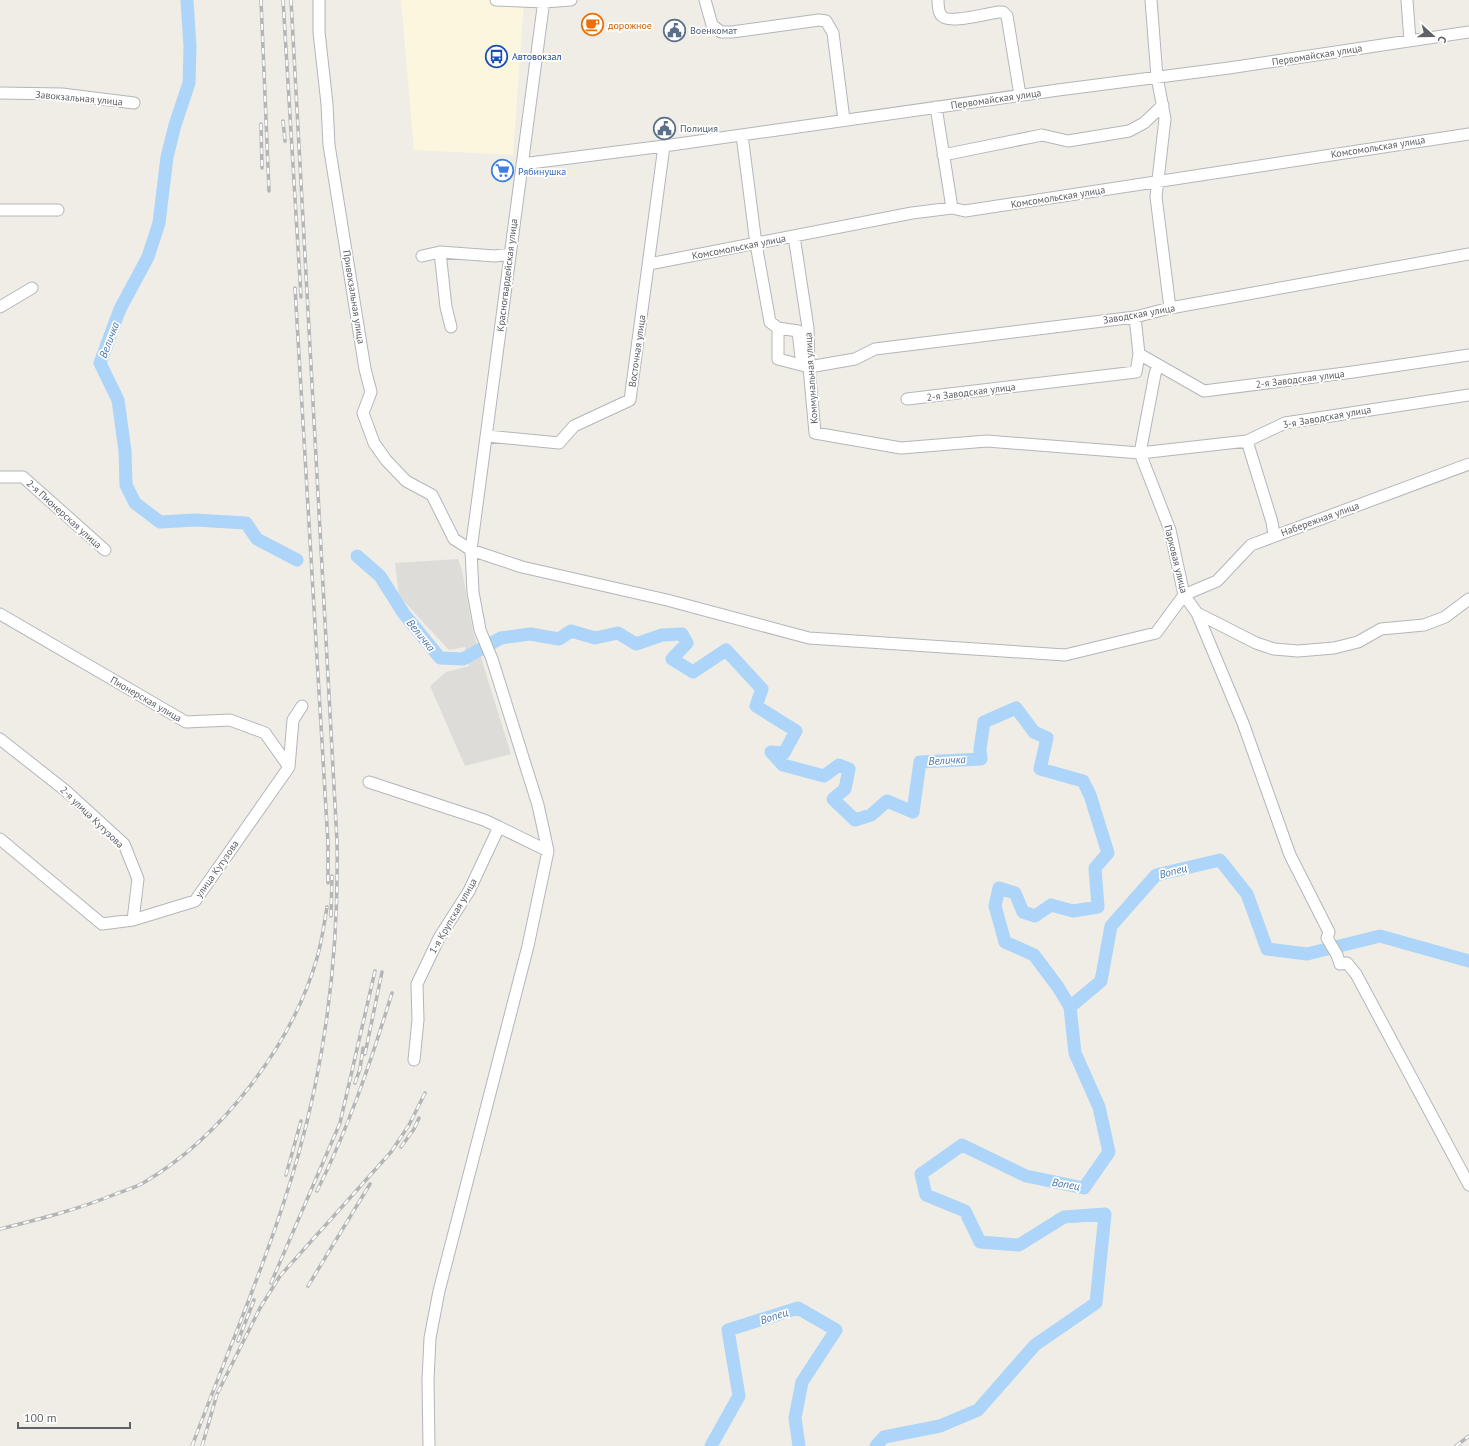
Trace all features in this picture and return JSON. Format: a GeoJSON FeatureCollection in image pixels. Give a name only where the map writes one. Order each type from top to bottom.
{"type":"FeatureCollection","features":[{"type":"Feature","properties":{"kind":"street","name":"Привокзальная улица"},"geometry":{"type":"LineString","coordinates":[[319,0],[319,32],[327,104],[329,145],[365,370],[371,392],[363,413],[374,443],[386,460],[406,481],[432,495],[454,539],[471,550],[522,567],[668,600],[809,638],[1065,655],[1156,633],[1184,595]]}},
{"type":"Feature","properties":{"kind":"street"},"geometry":{"type":"LineString","coordinates":[[496,0],[571,0]]}},
{"type":"Feature","properties":{"kind":"street"},"geometry":{"type":"LineString","coordinates":[[705,0],[712,25],[721,32],[732,32],[820,20],[826,21],[833,33],[844,120]]}},
{"type":"Feature","properties":{"kind":"street"},"geometry":{"type":"LineString","coordinates":[[938,0],[940,14],[945,19],[954,20],[999,12],[1003,12],[1007,16],[1020,95]]}},
{"type":"Feature","properties":{"kind":"street"},"geometry":{"type":"LineString","coordinates":[[1151,0],[1157,77],[1165,119],[1156,197],[1170,308]]}},
{"type":"Feature","properties":{"kind":"street"},"geometry":{"type":"LineString","coordinates":[[1407,0],[1410,41]]}},
{"type":"Feature","properties":{"kind":"street","name":"Красногвардейская улица"},"geometry":{"type":"LineString","coordinates":[[544,1],[471,550],[473,592],[480,630],[492,659],[538,805],[548,851]]}},
{"type":"Feature","properties":{"kind":"street","name":"Первомайская улица"},"geometry":{"type":"LineString","coordinates":[[522,164],[664,146],[1469,32]]}},
{"type":"Feature","properties":{"kind":"street","name":"Завокзальная улица"},"geometry":{"type":"LineString","coordinates":[[0,92],[62,94],[134,103]]}},
{"type":"Feature","properties":{"kind":"street"},"geometry":{"type":"LineString","coordinates":[[944,155],[1042,135],[1068,141],[1129,131],[1144,123],[1163,105]]}},
{"type":"Feature","properties":{"kind":"street"},"geometry":{"type":"LineString","coordinates":[[936,107],[952,208]]}},
{"type":"Feature","properties":{"kind":"street","name":"Комсомольская улица"},"geometry":{"type":"LineString","coordinates":[[649,264],[912,213],[952,208],[965,211],[1469,134]]}},
{"type":"Feature","properties":{"kind":"street"},"geometry":{"type":"LineString","coordinates":[[742,135],[756,244],[770,322],[778,328],[798,331],[801,357],[809,367]]}},
{"type":"Feature","properties":{"kind":"street","name":"Восточная улица"},"geometry":{"type":"LineString","coordinates":[[486,436],[560,444],[574,426],[630,400],[664,146]]}},
{"type":"Feature","properties":{"kind":"street"},"geometry":{"type":"LineString","coordinates":[[0,210],[58,210]]}},
{"type":"Feature","properties":{"kind":"street","name":"Коммунальная улица"},"geometry":{"type":"LineString","coordinates":[[794,236],[808,328],[809,367],[815,433],[901,448],[987,441],[1140,453]]}},
{"type":"Feature","properties":{"kind":"street"},"geometry":{"type":"LineString","coordinates":[[422,256],[440,252],[495,256],[510,254]]}},
{"type":"Feature","properties":{"kind":"street"},"geometry":{"type":"LineString","coordinates":[[440,252],[446,308],[451,328]]}},
{"type":"Feature","properties":{"kind":"street","name":"Заводская улица"},"geometry":{"type":"LineString","coordinates":[[809,367],[855,359],[874,349],[1134,317],[1170,308],[1469,254]]}},
{"type":"Feature","properties":{"kind":"street"},"geometry":{"type":"LineString","coordinates":[[0,308],[32,288]]}},
{"type":"Feature","properties":{"kind":"street","name":"2-я Заводская улица"},"geometry":{"type":"LineString","coordinates":[[907,399],[1136,372],[1139,354],[1134,317]]}},
{"type":"Feature","properties":{"kind":"street"},"geometry":{"type":"LineString","coordinates":[[778,328],[778,359],[809,367]]}},
{"type":"Feature","properties":{"kind":"street","name":"2-я Заводская улица"},"geometry":{"type":"LineString","coordinates":[[1139,354],[1204,391],[1353,372],[1469,355]]}},
{"type":"Feature","properties":{"kind":"street"},"geometry":{"type":"LineString","coordinates":[[1140,453],[1158,365]]}},
{"type":"Feature","properties":{"kind":"street","name":"3-я Заводская улица"},"geometry":{"type":"LineString","coordinates":[[1140,453],[1247,441],[1285,423],[1469,395]]}},
{"type":"Feature","properties":{"kind":"street"},"geometry":{"type":"LineString","coordinates":[[1247,441],[1272,522],[1274,536]]}},
{"type":"Feature","properties":{"kind":"street","name":"Парковая улица"},"geometry":{"type":"LineString","coordinates":[[1140,453],[1170,530],[1184,595],[1197,613],[1256,643],[1274,649],[1298,652],[1334,648],[1358,642],[1382,629],[1424,625],[1445,617],[1469,599]]}},
{"type":"Feature","properties":{"kind":"street","name":"Набережная улица"},"geometry":{"type":"LineString","coordinates":[[1184,595],[1218,581],[1251,545],[1469,464]]}},
{"type":"Feature","properties":{"kind":"street","name":"2-я Пионерская улица"},"geometry":{"type":"LineString","coordinates":[[0,477],[23,477],[105,550]]}},
{"type":"Feature","properties":{"kind":"street"},"geometry":{"type":"LineString","coordinates":[[1197,613],[1243,723],[1290,855],[1329,932],[1327,938],[1337,955],[1340,964],[1347,963],[1356,974],[1469,1185]]}},
{"type":"Feature","properties":{"kind":"street","name":"Пионерская улица"},"geometry":{"type":"LineString","coordinates":[[0,614],[186,722],[230,720],[265,733],[289,767]]}},
{"type":"Feature","properties":{"kind":"street"},"geometry":{"type":"LineString","coordinates":[[289,767],[293,720],[302,706]]}},
{"type":"Feature","properties":{"kind":"street","name":"2-я улица Кутузова"},"geometry":{"type":"LineString","coordinates":[[0,739],[66,791],[124,844],[138,879],[133,920]]}},
{"type":"Feature","properties":{"kind":"street","name":"улица Кутузова"},"geometry":{"type":"LineString","coordinates":[[0,839],[102,924],[133,920],[195,901],[289,767]]}},
{"type":"Feature","properties":{"kind":"street"},"geometry":{"type":"LineString","coordinates":[[369,782],[484,820],[548,851],[528,946],[439,1291],[430,1338],[428,1380],[429,1446]]}},
{"type":"Feature","properties":{"kind":"street","name":"1-я Крупская улица"},"geometry":{"type":"LineString","coordinates":[[414,1060],[418,1020],[417,984],[439,938],[469,891],[499,827]]}},
{"type":"Feature","properties":{"kind":"shaded area"},"geometry":{"type":"Polygon","coordinates":[[[401,0],[524,0],[513,155],[414,150],[401,0]]]}},
{"type":"Feature","properties":{"kind":"shaded area"},"geometry":{"type":"Polygon","coordinates":[[[458,559],[462,570],[473,632],[511,754],[465,766],[430,686],[446,672],[469,666],[465,647],[449,650],[399,596],[395,563],[458,559]]]}},
{"type":"Feature","properties":{"kind":"waterway","name":"Величка"},"geometry":{"type":"LineString","coordinates":[[187,0],[190,47],[189,83],[175,125],[167,157],[159,223],[148,257],[120,309],[100,363],[118,400],[125,451],[126,485],[135,503],[160,522],[195,520],[246,523],[257,539],[297,560]]}},
{"type":"Feature","properties":{"kind":"waterway","name":"Величка"},"geometry":{"type":"LineString","coordinates":[[357,556],[380,576],[404,614],[440,658],[463,659],[501,638],[530,634],[559,639],[571,631],[595,638],[618,633],[636,644],[662,635],[682,634],[687,643],[672,659],[693,672],[726,650],[762,689],[756,706],[796,731],[784,753],[771,752],[783,765],[824,776],[839,765],[849,769],[845,789],[833,799],[855,820],[871,815],[887,801],[913,812],[920,762],[981,759],[980,749],[984,722],[1016,708],[1034,732],[1047,738],[1040,769],[1083,781],[1090,795],[1108,853],[1095,868],[1098,907],[1073,911],[1051,905],[1035,916],[1023,912],[1015,893],[999,888],[995,906],[1005,942],[1034,955],[1058,987],[1070,1007]]}},
{"type":"Feature","properties":{"kind":"waterway","name":"Вопец"},"geometry":{"type":"LineString","coordinates":[[876,1446],[884,1437],[940,1426],[978,1410],[1035,1345],[1096,1303],[1105,1214],[1064,1217],[1019,1245],[980,1242],[965,1211],[926,1195],[921,1174],[962,1145],[1026,1176],[1084,1188],[1109,1152],[1099,1107],[1075,1053],[1070,1007],[1101,981],[1111,926],[1156,875],[1220,860],[1247,894],[1267,949],[1307,954],[1380,936],[1469,961]]}},
{"type":"Feature","properties":{"kind":"waterway","name":"Вопец"},"geometry":{"type":"LineString","coordinates":[[711,1446],[739,1396],[728,1330],[798,1308],[836,1330],[802,1382],[795,1418],[799,1446]]}},
{"type":"Feature","properties":{"kind":"railway"},"geometry":{"type":"LineString","coordinates":[[261,0],[269,191]]}},
{"type":"Feature","properties":{"kind":"railway"},"geometry":{"type":"LineString","coordinates":[[283,0],[301,297]]}},
{"type":"Feature","properties":{"kind":"railway"},"geometry":{"type":"LineString","coordinates":[[192,1446],[262,1266],[298,1156],[317,1078],[324,1039],[336,921],[337,841],[291,0]]}},
{"type":"Feature","properties":{"kind":"railway"},"geometry":{"type":"LineString","coordinates":[[283,121],[285,141]]}},
{"type":"Feature","properties":{"kind":"railway"},"geometry":{"type":"LineString","coordinates":[[261,124],[262,168]]}},
{"type":"Feature","properties":{"kind":"railway"},"geometry":{"type":"LineString","coordinates":[[295,288],[328,843],[328,883]]}},
{"type":"Feature","properties":{"kind":"railway"},"geometry":{"type":"LineString","coordinates":[[331,916],[332,876]]}},
{"type":"Feature","properties":{"kind":"railway"},"geometry":{"type":"LineString","coordinates":[[0,1229],[75,1209],[137,1186],[172,1164],[200,1141],[226,1115],[250,1086],[272,1055],[290,1023],[306,991],[317,958],[322,939],[327,907]]}},
{"type":"Feature","properties":{"kind":"railway"},"geometry":{"type":"LineString","coordinates":[[271,1283],[340,1123],[375,971]]}},
{"type":"Feature","properties":{"kind":"railway"},"geometry":{"type":"LineString","coordinates":[[365,1054],[382,972]]}},
{"type":"Feature","properties":{"kind":"railway"},"geometry":{"type":"LineString","coordinates":[[317,1191],[329,1167],[359,1094],[392,993]]}},
{"type":"Feature","properties":{"kind":"railway"},"geometry":{"type":"LineString","coordinates":[[355,1083],[360,1069],[363,1048]]}},
{"type":"Feature","properties":{"kind":"railway"},"geometry":{"type":"LineString","coordinates":[[218,1392],[260,1308],[280,1276],[391,1152],[409,1125],[425,1093]]}},
{"type":"Feature","properties":{"kind":"railway"},"geometry":{"type":"LineString","coordinates":[[401,1147],[414,1129],[419,1118]]}},
{"type":"Feature","properties":{"kind":"railway"},"geometry":{"type":"LineString","coordinates":[[286,1175],[301,1121]]}},
{"type":"Feature","properties":{"kind":"railway"},"geometry":{"type":"LineString","coordinates":[[308,1286],[370,1184]]}},
{"type":"Feature","properties":{"kind":"railway"},"geometry":{"type":"LineString","coordinates":[[238,1341],[254,1300]]}},
{"type":"Feature","properties":{"kind":"railway"},"geometry":{"type":"LineString","coordinates":[[202,1446],[217,1394]]}},
{"type":"Feature","properties":{"kind":"railway"},"geometry":{"type":"LineString","coordinates":[[1456,1446],[1469,1436]]}},
{"type":"Feature","properties":{"kind":"place","name":"дорожное"},"geometry":{"type":"Point","coordinates":[592,25]}},
{"type":"Feature","properties":{"kind":"place","name":"Военкомат"},"geometry":{"type":"Point","coordinates":[675,30]}},
{"type":"Feature","properties":{"kind":"place","name":"Автовокзал"},"geometry":{"type":"Point","coordinates":[497,56]}},
{"type":"Feature","properties":{"kind":"place","name":"Полиция"},"geometry":{"type":"Point","coordinates":[665,128]}},
{"type":"Feature","properties":{"kind":"place","name":"Рябинушка"},"geometry":{"type":"Point","coordinates":[502,171]}}]}
